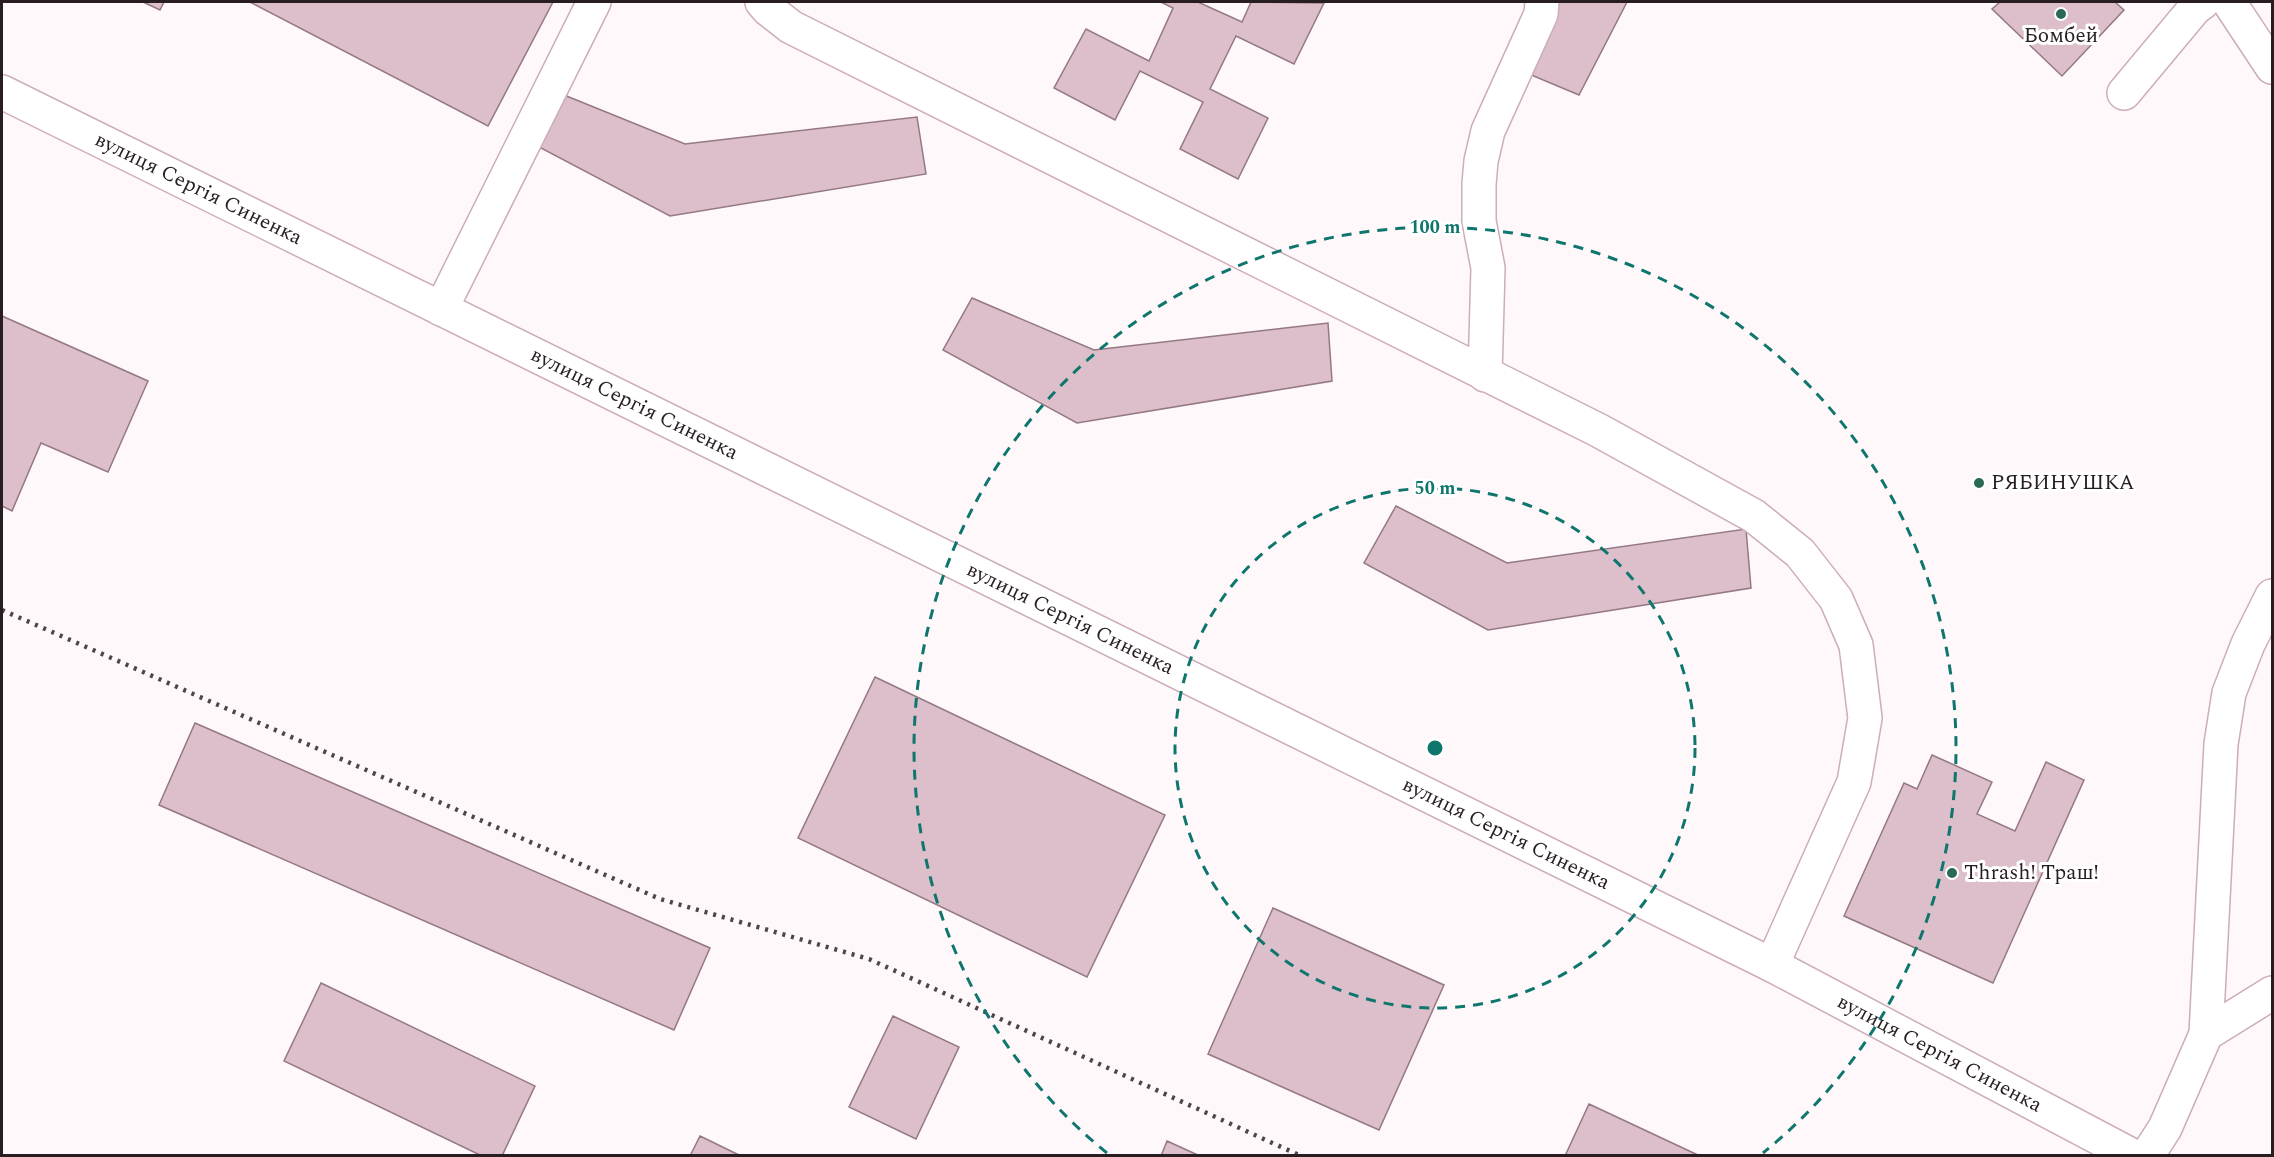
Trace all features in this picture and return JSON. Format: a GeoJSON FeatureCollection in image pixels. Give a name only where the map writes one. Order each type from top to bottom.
{"type":"FeatureCollection","features":[{"type":"Feature","properties":{"kind":"street"},"geometry":{"type":"LineString","coordinates":[[441,309],[594,2]]}},
{"type":"Feature","properties":{"kind":"street"},"geometry":{"type":"LineString","coordinates":[[762,2],[791,27],[1598,430],[1754,516],[1800,553],[1836,599],[1856,645],[1865,718],[1856,771],[1849,792],[1772,965]]}},
{"type":"Feature","properties":{"kind":"street"},"geometry":{"type":"LineString","coordinates":[[1485,375],[1488,268],[1479,221],[1481,161],[1488,131],[1541,14],[1542,2]]}},
{"type":"Feature","properties":{"kind":"street"},"geometry":{"type":"LineString","coordinates":[[2124,93],[2195,8],[2203,2]]}},
{"type":"Feature","properties":{"kind":"street"},"geometry":{"type":"LineString","coordinates":[[2229,2],[2272,66]]}},
{"type":"Feature","properties":{"kind":"street","name":"вулиця Сергія Синенка"},"geometry":{"type":"LineString","coordinates":[[2,92],[1772,965],[2133,1155]]}},
{"type":"Feature","properties":{"kind":"street"},"geometry":{"type":"LineString","coordinates":[[2147,1155],[2165,1128],[2206,1034],[2221,744],[2229,693],[2248,644],[2272,596]]}},
{"type":"Feature","properties":{"kind":"street"},"geometry":{"type":"LineString","coordinates":[[2206,1034],[2272,993]]}},
{"type":"Feature","properties":{"kind":"building"},"geometry":{"type":"Polygon","coordinates":[[[143,2],[164,2],[160,10],[143,2]]]}},
{"type":"Feature","properties":{"kind":"building"},"geometry":{"type":"Polygon","coordinates":[[[250,2],[553,2],[488,126],[250,2]]]}},
{"type":"Feature","properties":{"kind":"building"},"geometry":{"type":"Polygon","coordinates":[[[1161,2],[1198,2],[1242,22],[1251,2],[1324,3],[1294,64],[1236,36],[1210,89],[1268,118],[1238,179],[1180,149],[1203,102],[1140,71],[1115,120],[1054,88],[1086,29],[1149,61],[1173,8],[1161,2]]]}},
{"type":"Feature","properties":{"kind":"building"},"geometry":{"type":"Polygon","coordinates":[[[1557,2],[1627,2],[1579,95],[1524,72],[1557,2]]]}},
{"type":"Feature","properties":{"kind":"building"},"geometry":{"type":"Polygon","coordinates":[[[2000,2],[2115,2],[2124,10],[2062,76],[1992,9],[2000,2]]]}},
{"type":"Feature","properties":{"kind":"building"},"geometry":{"type":"Polygon","coordinates":[[[564,95],[685,144],[917,117],[926,174],[670,216],[539,147],[564,95]]]}},
{"type":"Feature","properties":{"kind":"building"},"geometry":{"type":"Polygon","coordinates":[[[972,298],[1094,350],[1328,323],[1332,381],[1077,423],[943,350],[972,298]]]}},
{"type":"Feature","properties":{"kind":"building"},"geometry":{"type":"Polygon","coordinates":[[[2,316],[148,381],[108,472],[41,443],[12,511],[2,506],[2,316]]]}},
{"type":"Feature","properties":{"kind":"building"},"geometry":{"type":"Polygon","coordinates":[[[1396,506],[1507,563],[1746,529],[1751,588],[1488,630],[1364,563],[1396,506]]]}},
{"type":"Feature","properties":{"kind":"building"},"geometry":{"type":"Polygon","coordinates":[[[875,677],[1165,815],[1087,977],[798,838],[875,677]]]}},
{"type":"Feature","properties":{"kind":"building"},"geometry":{"type":"Polygon","coordinates":[[[195,723],[710,948],[674,1030],[159,805],[195,723]]]}},
{"type":"Feature","properties":{"kind":"building","name":"Thrash! Траш!"},"geometry":{"type":"Polygon","coordinates":[[[1932,755],[1992,782],[1977,814],[2015,831],[2046,762],[2084,780],[1993,983],[1844,916],[1904,783],[1917,789],[1932,755]]]}},
{"type":"Feature","properties":{"kind":"building"},"geometry":{"type":"Polygon","coordinates":[[[1273,908],[1444,985],[1379,1130],[1208,1054],[1273,908]]]}},
{"type":"Feature","properties":{"kind":"building"},"geometry":{"type":"Polygon","coordinates":[[[321,983],[535,1086],[502,1156],[482,1156],[284,1061],[321,983]]]}},
{"type":"Feature","properties":{"kind":"building"},"geometry":{"type":"Polygon","coordinates":[[[893,1016],[959,1047],[916,1139],[849,1107],[893,1016]]]}},
{"type":"Feature","properties":{"kind":"building"},"geometry":{"type":"Polygon","coordinates":[[[1589,1104],[1700,1156],[1565,1156],[1589,1104]]]}},
{"type":"Feature","properties":{"kind":"building"},"geometry":{"type":"Polygon","coordinates":[[[700,1136],[741,1156],[690,1156],[700,1136]]]}},
{"type":"Feature","properties":{"kind":"building"},"geometry":{"type":"Polygon","coordinates":[[[1167,1141],[1200,1156],[1161,1156],[1167,1141]]]}},
{"type":"Feature","properties":{"kind":"railway"},"geometry":{"type":"LineString","coordinates":[[2,610],[660,899],[869,959],[1301,1156]]}},
{"type":"Feature","properties":{"kind":"place","name":"Бомбей"},"geometry":{"type":"Point","coordinates":[2061,14]}},
{"type":"Feature","properties":{"kind":"place","name":"РЯБИНУШКА"},"geometry":{"type":"Point","coordinates":[1979,483]}},
{"type":"Feature","properties":{"kind":"place","name":"Thrash! Траш!"},"geometry":{"type":"Point","coordinates":[1952,873]}}]}
